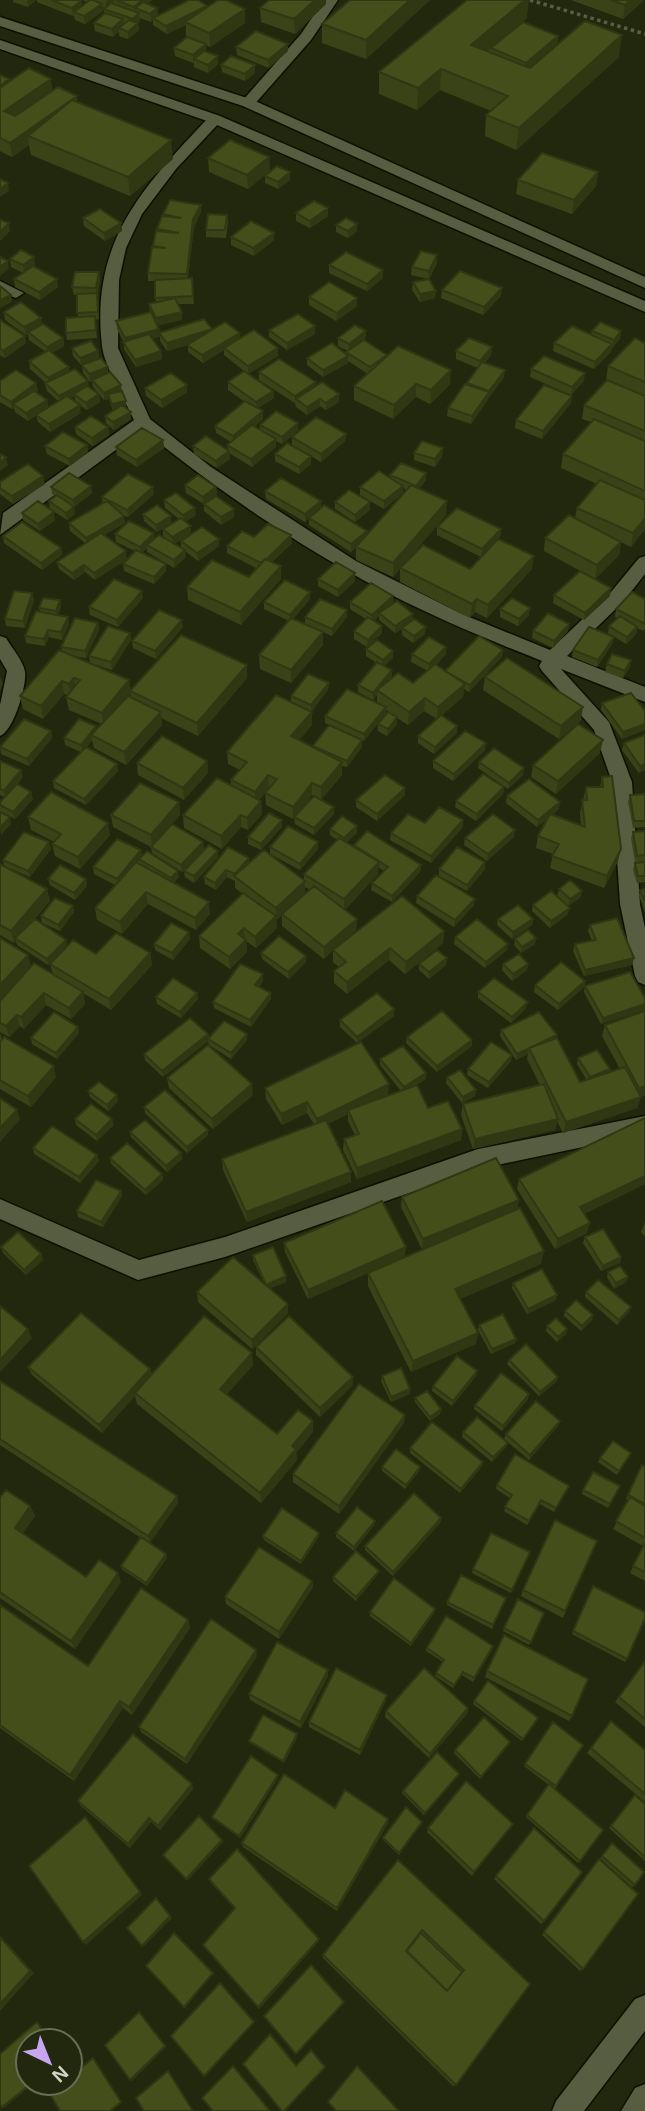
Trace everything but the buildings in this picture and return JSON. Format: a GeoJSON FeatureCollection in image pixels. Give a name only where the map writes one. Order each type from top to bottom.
{"type":"FeatureCollection","features":[{"type":"Feature","properties":{"kind":"street"},"geometry":{"type":"LineString","coordinates":[[248,103],[306,37],[331,0]]}},
{"type":"Feature","properties":{"kind":"street"},"geometry":{"type":"LineString","coordinates":[[0,21],[248,103],[645,283]]}},
{"type":"Feature","properties":{"kind":"street"},"geometry":{"type":"LineString","coordinates":[[0,44],[215,119],[645,307]]}},
{"type":"Feature","properties":{"kind":"street"},"geometry":{"type":"LineString","coordinates":[[215,119],[171,166],[135,213],[118,248],[111,280],[110,348],[143,422],[205,471],[350,565],[456,619],[645,695]]}},
{"type":"Feature","properties":{"kind":"street"},"geometry":{"type":"LineString","coordinates":[[0,286],[16,293]]}},
{"type":"Feature","properties":{"kind":"street"},"geometry":{"type":"LineString","coordinates":[[0,529],[9,517],[143,422]]}},
{"type":"Feature","properties":{"kind":"street"},"geometry":{"type":"LineString","coordinates":[[645,562],[617,597],[552,659],[548,666],[602,727],[622,782],[630,904],[645,976]]}},
{"type":"Feature","properties":{"kind":"street"},"geometry":{"type":"LineString","coordinates":[[0,643],[16,671],[13,695],[0,729]]}},
{"type":"Feature","properties":{"kind":"street"},"geometry":{"type":"LineString","coordinates":[[0,1209],[138,1270],[225,1247],[478,1159],[645,1125]]}},
{"type":"Feature","properties":{"kind":"street"},"geometry":{"type":"LineString","coordinates":[[566,2111],[645,2009]]}},
{"type":"Feature","properties":{"kind":"street"},"geometry":{"type":"LineString","coordinates":[[635,2111],[645,2098]]}},
{"type":"Feature","properties":{"kind":"path"},"geometry":{"type":"LineString","coordinates":[[530,0],[645,34]]}}]}
